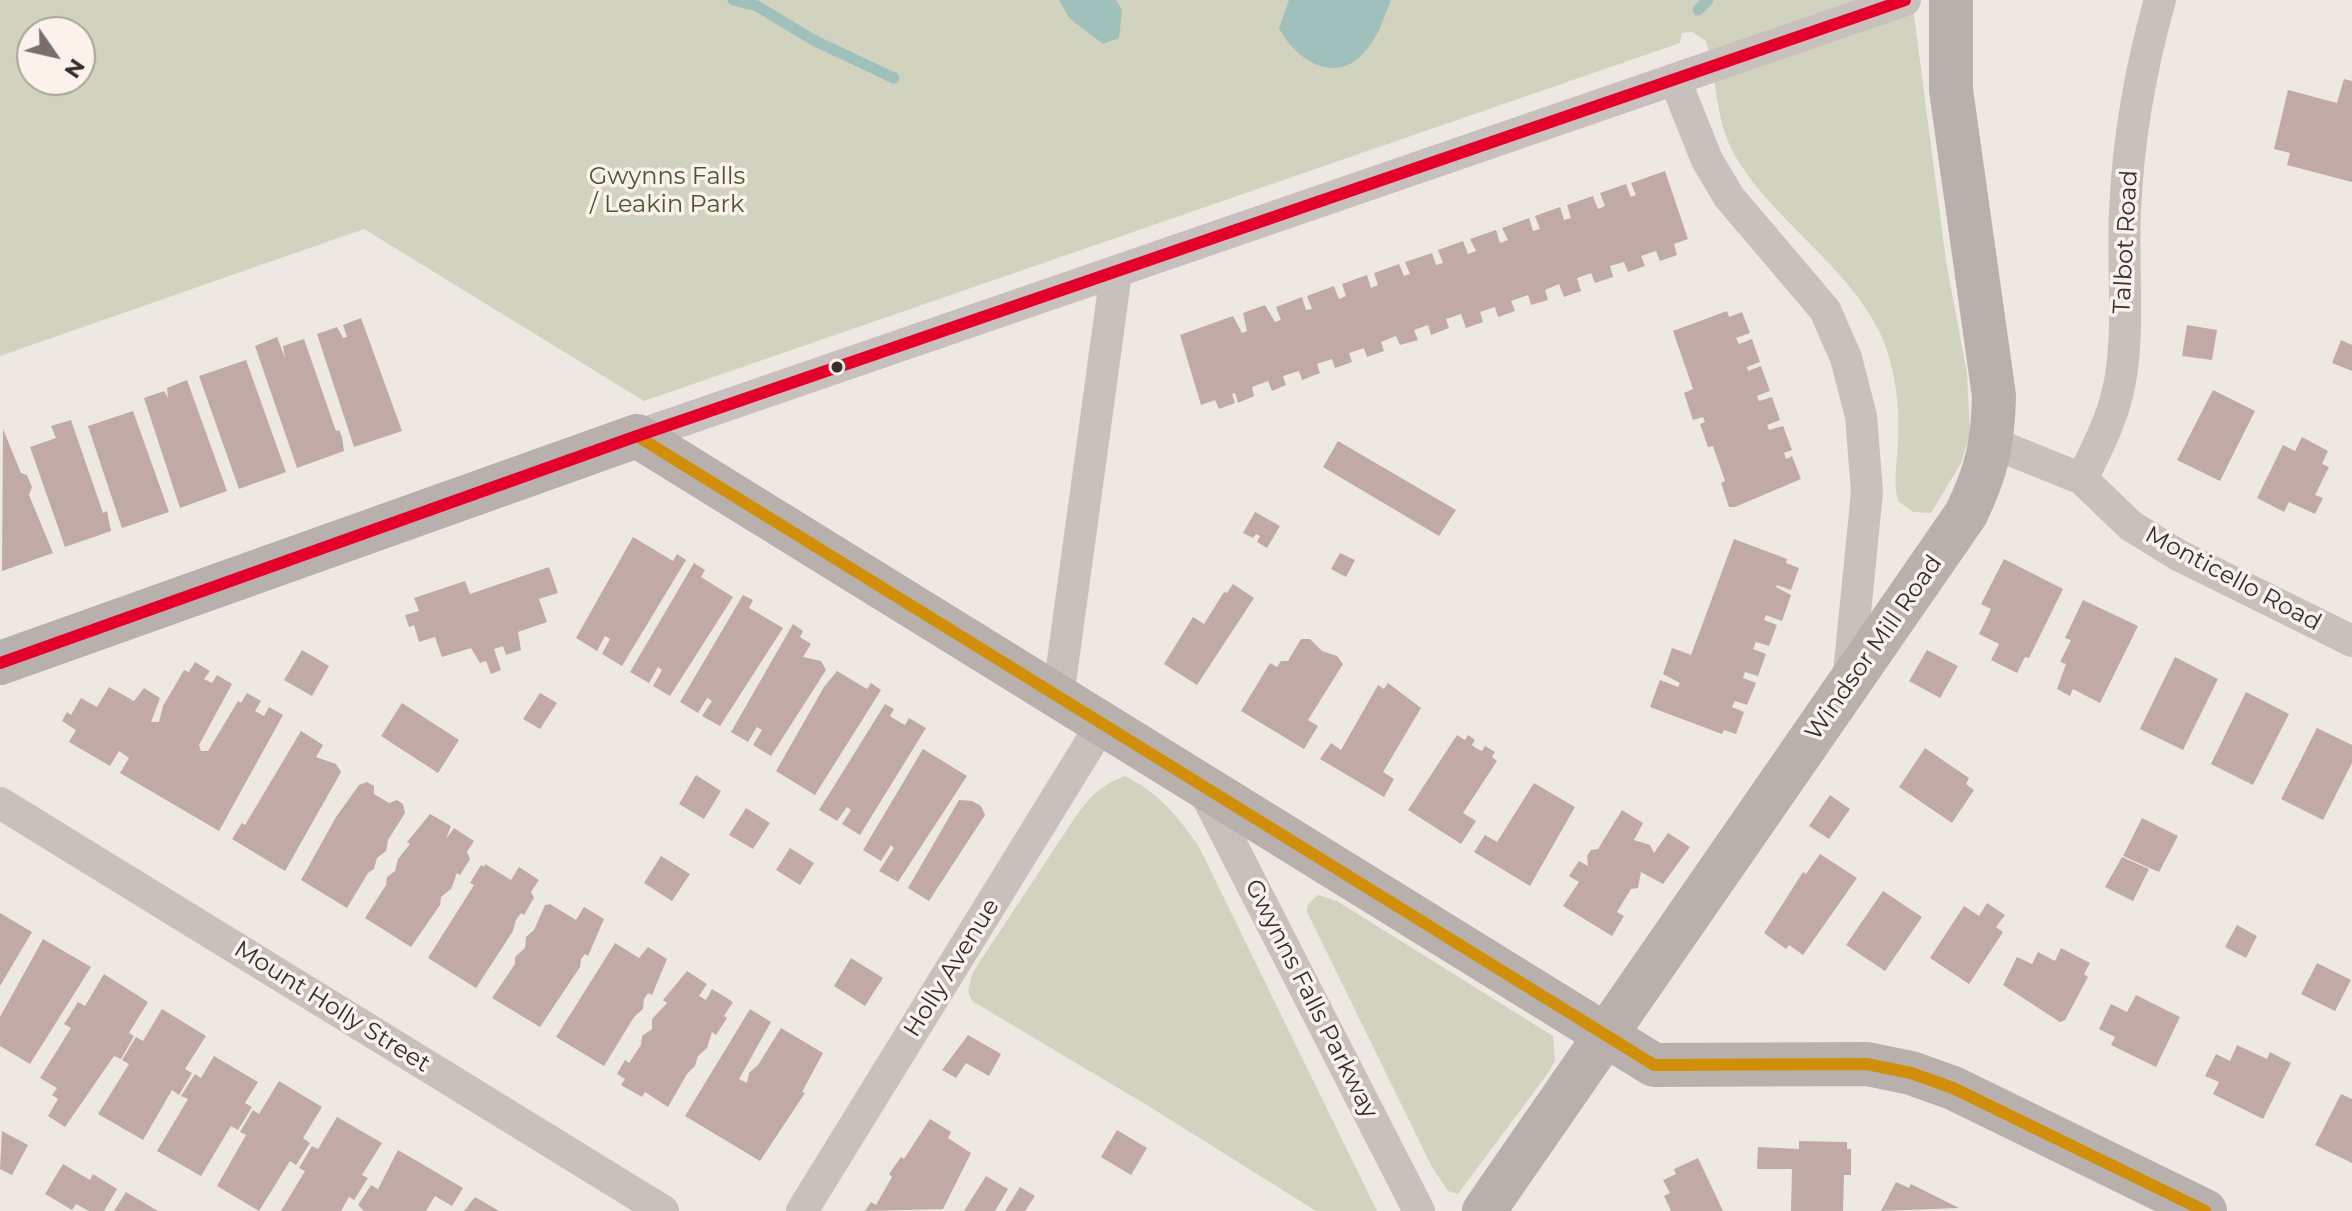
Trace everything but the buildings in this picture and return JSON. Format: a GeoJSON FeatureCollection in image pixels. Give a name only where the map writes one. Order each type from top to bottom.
{"type":"FeatureCollection","features":[{"type":"Feature","properties":{"kind":"street"},"geometry":{"type":"LineString","coordinates":[[0,663],[637,436],[1905,0]]}},
{"type":"Feature","properties":{"kind":"street","name":"Windsor Mill Road"},"geometry":{"type":"LineString","coordinates":[[1484,1211],[1607,1038],[1966,514],[1981,483],[1993,443],[1994,396],[1951,90],[1951,0]]}},
{"type":"Feature","properties":{"kind":"street","name":"Talbot Road"},"geometry":{"type":"LineString","coordinates":[[2082,479],[2107,428],[2118,392],[2129,168],[2151,30],[2160,0]]}},
{"type":"Feature","properties":{"kind":"street"},"geometry":{"type":"LineString","coordinates":[[1688,76],[1714,172],[1729,197],[1825,310],[1846,358],[1861,416],[1867,492],[1848,683]]}},
{"type":"Feature","properties":{"kind":"street"},"geometry":{"type":"LineString","coordinates":[[1058,697],[1116,273]]}},
{"type":"Feature","properties":{"kind":"street"},"geometry":{"type":"LineString","coordinates":[[637,436],[1654,1065],[1867,1064],[1911,1073],[1953,1088],[2205,1211]]}},
{"type":"Feature","properties":{"kind":"street","name":"Monticello Road"},"geometry":{"type":"LineString","coordinates":[[1993,443],[2082,479],[2131,526],[2178,555],[2352,641]]}},
{"type":"Feature","properties":{"kind":"street","name":"Holly Avenue"},"geometry":{"type":"LineString","coordinates":[[802,1211],[1102,724]]}},
{"type":"Feature","properties":{"kind":"street","name":"Gwynns Falls Parkway"},"geometry":{"type":"LineString","coordinates":[[1202,786],[1419,1211]]}},
{"type":"Feature","properties":{"kind":"street","name":"Mount Holly Street"},"geometry":{"type":"LineString","coordinates":[[0,803],[663,1211]]}},
{"type":"Feature","properties":{"kind":"green space","name":"Gwynns Falls / Leakin Park"},"geometry":{"type":"Polygon","coordinates":[[[0,0],[1912,0],[1946,261],[1967,374],[1970,434],[1961,463],[1931,513],[1913,512],[1898,501],[1897,400],[1893,372],[1880,333],[1849,286],[1771,203],[1737,159],[1720,116],[1706,41],[1692,32],[1682,33],[1680,43],[644,401],[364,229],[0,356],[0,0]]]}},
{"type":"Feature","properties":{"kind":"green space"},"geometry":{"type":"Polygon","coordinates":[[[1125,776],[1167,806],[1199,847],[1377,1211],[1316,1211],[972,1001],[968,991],[973,972],[1074,819],[1096,793],[1125,776]]]}},
{"type":"Feature","properties":{"kind":"green space"},"geometry":{"type":"Polygon","coordinates":[[[1318,895],[1337,901],[1553,1036],[1555,1061],[1548,1073],[1458,1194],[1448,1191],[1432,1167],[1307,912],[1308,904],[1318,895]]]}},
{"type":"Feature","properties":{"kind":"water"},"geometry":{"type":"Polygon","coordinates":[[[1059,0],[1116,0],[1122,10],[1119,38],[1103,44],[1069,18],[1059,0]]]}},
{"type":"Feature","properties":{"kind":"water"},"geometry":{"type":"Polygon","coordinates":[[[1289,0],[1391,0],[1367,50],[1349,64],[1338,68],[1326,67],[1303,57],[1285,38],[1279,28],[1289,0]]]}},
{"type":"Feature","properties":{"kind":"waterway"},"geometry":{"type":"LineString","coordinates":[[733,0],[757,6],[815,41],[894,78]]}},
{"type":"Feature","properties":{"kind":"waterway"},"geometry":{"type":"LineString","coordinates":[[1698,10],[1708,0]]}},
{"type":"Feature","properties":{"kind":"transit line"},"geometry":{"type":"LineString","coordinates":[[0,663],[637,436],[1905,0]]}},
{"type":"Feature","properties":{"kind":"transit line"},"geometry":{"type":"LineString","coordinates":[[637,436],[1654,1065],[1867,1064],[1911,1073],[1953,1088],[2205,1211]]}}]}
